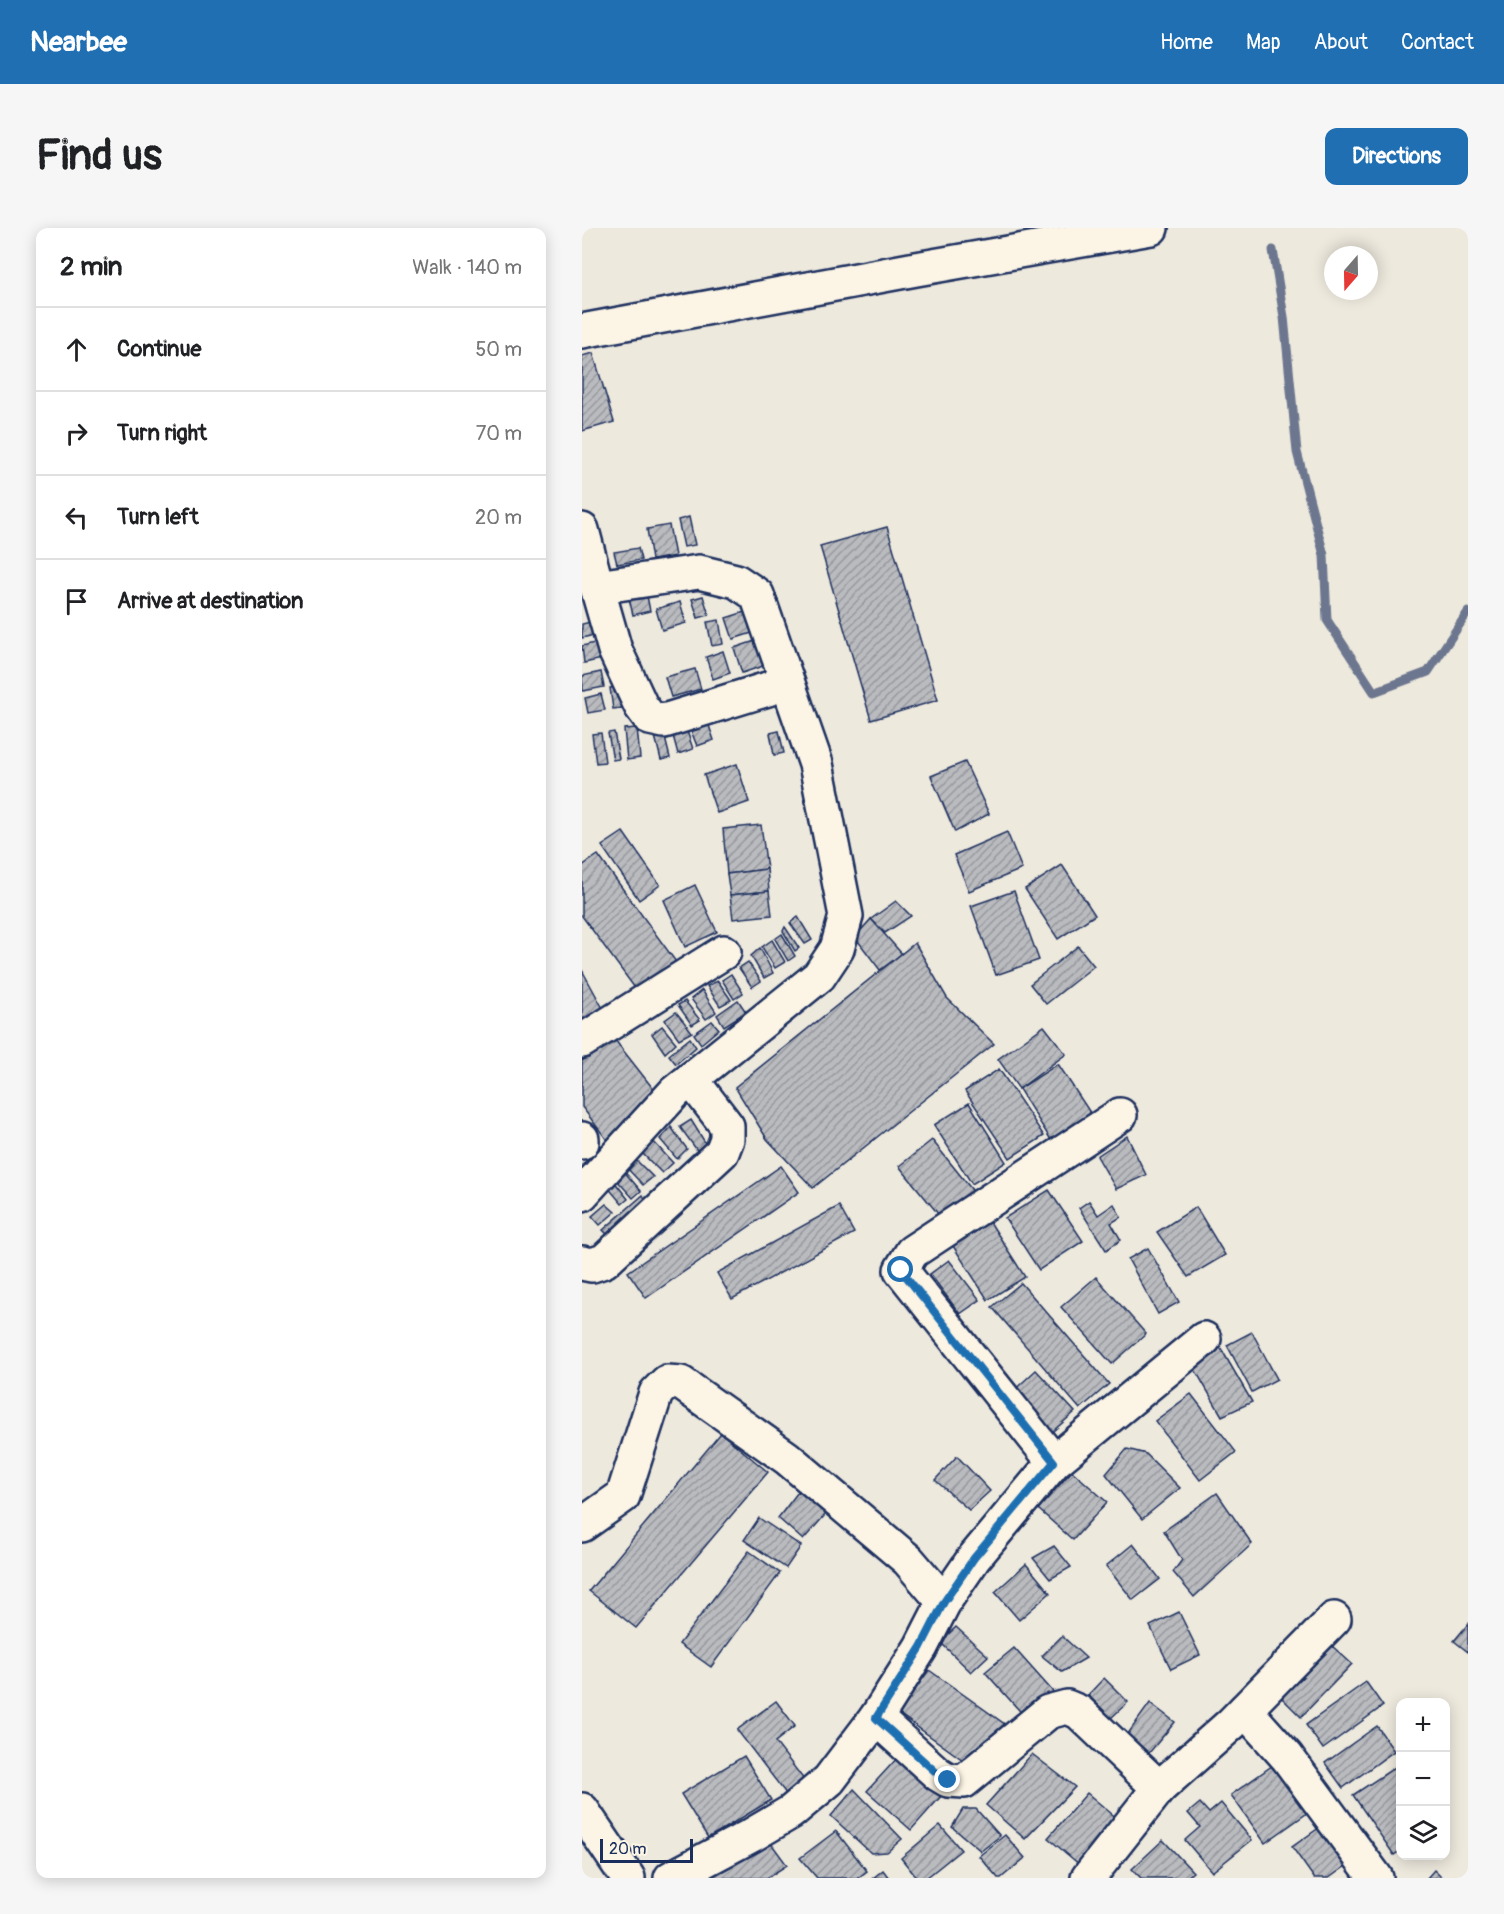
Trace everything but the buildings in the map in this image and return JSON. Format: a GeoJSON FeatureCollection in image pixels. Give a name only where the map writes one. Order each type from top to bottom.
{"type":"FeatureCollection","features":[{"type":"Feature","properties":{"kind":"street"},"geometry":{"type":"LineString","coordinates":[[582,331],[1151,228]]}},
{"type":"Feature","properties":{"kind":"street"},"geometry":{"type":"LineString","coordinates":[[582,530],[615,650],[641,706],[650,718],[664,721],[788,683]]}},
{"type":"Feature","properties":{"kind":"street"},"geometry":{"type":"LineString","coordinates":[[582,1194],[675,1092],[819,976],[837,950],[846,916],[816,764],[757,595],[736,580],[699,572],[597,587]]}},
{"type":"Feature","properties":{"kind":"street"},"geometry":{"type":"LineString","coordinates":[[582,1041],[724,952]]}},
{"type":"Feature","properties":{"kind":"street"},"geometry":{"type":"LineString","coordinates":[[582,1263],[592,1265],[604,1262],[722,1152],[727,1139],[727,1126],[691,1079]]}},
{"type":"Feature","properties":{"kind":"street"},"geometry":{"type":"LineString","coordinates":[[1054,1462],[901,1270],[912,1252],[1120,1115]]}},
{"type":"Feature","properties":{"kind":"street"},"geometry":{"type":"LineString","coordinates":[[671,1878],[791,1812],[829,1780],[876,1718],[921,1647],[944,1602],[974,1558],[1054,1462],[1204,1339]]}},
{"type":"Feature","properties":{"kind":"street"},"geometry":{"type":"LineString","coordinates":[[582,1525],[623,1496],[656,1393],[667,1382],[681,1383],[787,1458],[908,1560],[944,1602]]}},
{"type":"Feature","properties":{"kind":"street"},"geometry":{"type":"LineString","coordinates":[[1088,1878],[1159,1788],[1245,1710],[1334,1619]]}},
{"type":"Feature","properties":{"kind":"street"},"geometry":{"type":"LineString","coordinates":[[876,1718],[938,1774],[948,1780],[964,1781],[1048,1712],[1067,1707],[1079,1712],[1159,1788]]}},
{"type":"Feature","properties":{"kind":"street"},"geometry":{"type":"LineString","coordinates":[[1245,1710],[1287,1757],[1376,1878]]}},
{"type":"Feature","properties":{"kind":"street"},"geometry":{"type":"LineString","coordinates":[[582,1810],[628,1878]]}},
{"type":"Feature","properties":{"kind":"waterway"},"geometry":{"type":"LineString","coordinates":[[1273,250],[1284,317],[1297,452],[1324,555],[1327,620],[1374,692],[1428,672],[1468,612]]}},
{"type":"Feature","properties":{"kind":"route"},"geometry":{"type":"LineString","coordinates":[[901,1270],[1054,1462],[974,1558],[944,1602],[921,1647],[876,1718],[938,1774],[948,1780]]}}]}
